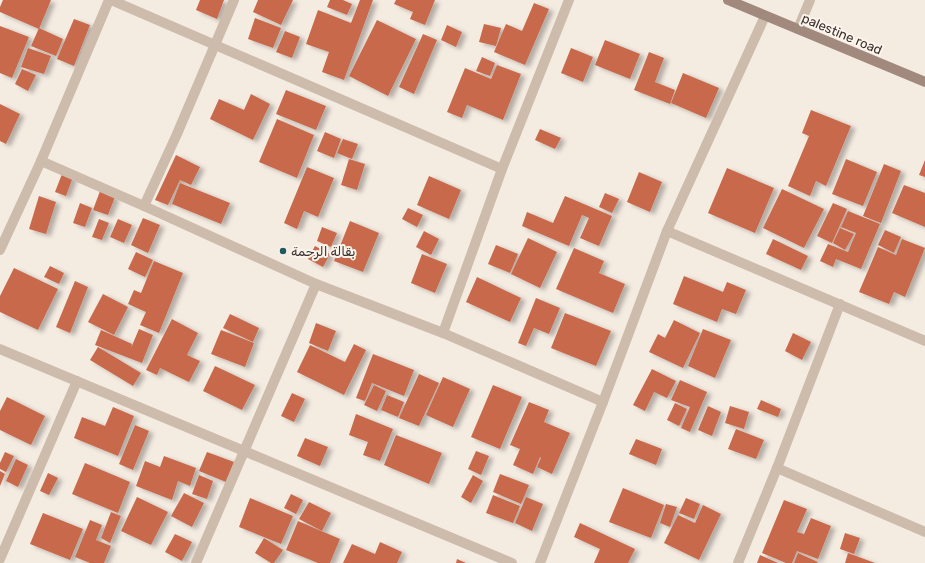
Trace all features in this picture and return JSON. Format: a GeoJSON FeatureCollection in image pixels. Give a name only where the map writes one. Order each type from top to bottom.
{"type":"FeatureCollection","features":[{"type":"Feature","properties":{"kind":"street"},"geometry":{"type":"LineString","coordinates":[[0,250],[41,161],[110,0],[502,169]]}},
{"type":"Feature","properties":{"kind":"street"},"geometry":{"type":"LineString","coordinates":[[144,206],[177,134],[234,0]]}},
{"type":"Feature","properties":{"kind":"street"},"geometry":{"type":"LineString","coordinates":[[443,334],[502,169],[569,0]]}},
{"type":"Feature","properties":{"kind":"street","name":"palestine road"},"geometry":{"type":"LineString","coordinates":[[728,0],[925,82]]}},
{"type":"Feature","properties":{"kind":"street"},"geometry":{"type":"LineString","coordinates":[[798,29],[810,0]]}},
{"type":"Feature","properties":{"kind":"street"},"geometry":{"type":"LineString","coordinates":[[540,563],[603,402],[667,231],[765,16]]}},
{"type":"Feature","properties":{"kind":"street"},"geometry":{"type":"LineString","coordinates":[[41,161],[316,284],[443,334],[603,402]]}},
{"type":"Feature","properties":{"kind":"street"},"geometry":{"type":"LineString","coordinates":[[667,231],[925,341]]}},
{"type":"Feature","properties":{"kind":"street"},"geometry":{"type":"LineString","coordinates":[[196,563],[316,284]]}},
{"type":"Feature","properties":{"kind":"street"},"geometry":{"type":"LineString","coordinates":[[738,563],[777,468],[840,304]]}},
{"type":"Feature","properties":{"kind":"street"},"geometry":{"type":"LineString","coordinates":[[0,349],[512,563]]}},
{"type":"Feature","properties":{"kind":"street"},"geometry":{"type":"LineString","coordinates":[[1,553],[77,381]]}},
{"type":"Feature","properties":{"kind":"street"},"geometry":{"type":"LineString","coordinates":[[777,468],[925,532]]}},
{"type":"Feature","properties":{"kind":"building"},"geometry":{"type":"Polygon","coordinates":[[[3,0],[51,0],[39,29],[0,12],[0,7],[3,0]]]}},
{"type":"Feature","properties":{"kind":"building"},"geometry":{"type":"Polygon","coordinates":[[[200,0],[224,0],[217,19],[196,10],[200,0]]]}},
{"type":"Feature","properties":{"kind":"building"},"geometry":{"type":"Polygon","coordinates":[[[258,0],[293,0],[281,25],[253,12],[258,0]]]}},
{"type":"Feature","properties":{"kind":"building"},"geometry":{"type":"Polygon","coordinates":[[[330,0],[343,0],[352,4],[347,15],[327,7],[330,0]]]}},
{"type":"Feature","properties":{"kind":"building"},"geometry":{"type":"Polygon","coordinates":[[[360,0],[373,0],[344,80],[322,72],[329,52],[306,44],[318,10],[351,23],[360,0]]]}},
{"type":"Feature","properties":{"kind":"building"},"geometry":{"type":"Polygon","coordinates":[[[396,0],[435,0],[425,25],[410,19],[413,12],[394,4],[396,0]]]}},
{"type":"Feature","properties":{"kind":"building"},"geometry":{"type":"Polygon","coordinates":[[[534,3],[549,9],[525,65],[494,52],[506,24],[522,31],[534,3]]]}},
{"type":"Feature","properties":{"kind":"building"},"geometry":{"type":"Polygon","coordinates":[[[255,18],[281,28],[273,48],[248,39],[255,18]]]}},
{"type":"Feature","properties":{"kind":"building"},"geometry":{"type":"Polygon","coordinates":[[[74,19],[90,25],[74,66],[57,59],[74,19]]]}},
{"type":"Feature","properties":{"kind":"building"},"geometry":{"type":"Polygon","coordinates":[[[377,20],[416,39],[388,96],[349,76],[377,20]]]}},
{"type":"Feature","properties":{"kind":"building"},"geometry":{"type":"Polygon","coordinates":[[[484,24],[501,28],[496,46],[479,42],[484,24]]]}},
{"type":"Feature","properties":{"kind":"building"},"geometry":{"type":"Polygon","coordinates":[[[447,25],[462,32],[456,47],[441,40],[447,25]]]}},
{"type":"Feature","properties":{"kind":"building"},"geometry":{"type":"Polygon","coordinates":[[[0,26],[29,37],[12,78],[0,73],[0,26]]]}},
{"type":"Feature","properties":{"kind":"building"},"geometry":{"type":"Polygon","coordinates":[[[39,28],[63,39],[56,56],[31,46],[39,28]]]}},
{"type":"Feature","properties":{"kind":"building"},"geometry":{"type":"Polygon","coordinates":[[[285,31],[300,37],[292,58],[276,52],[285,31]]]}},
{"type":"Feature","properties":{"kind":"building"},"geometry":{"type":"Polygon","coordinates":[[[423,34],[437,40],[414,94],[399,87],[423,34]]]}},
{"type":"Feature","properties":{"kind":"building"},"geometry":{"type":"Polygon","coordinates":[[[605,40],[640,54],[630,79],[595,65],[605,40]]]}},
{"type":"Feature","properties":{"kind":"building"},"geometry":{"type":"Polygon","coordinates":[[[28,48],[51,56],[44,74],[21,67],[28,48]]]}},
{"type":"Feature","properties":{"kind":"building"},"geometry":{"type":"Polygon","coordinates":[[[571,48],[593,57],[583,82],[561,73],[571,48]]]}},
{"type":"Feature","properties":{"kind":"building"},"geometry":{"type":"Polygon","coordinates":[[[649,52],[664,58],[655,82],[675,90],[670,104],[634,90],[649,52]]]}},
{"type":"Feature","properties":{"kind":"building"},"geometry":{"type":"Polygon","coordinates":[[[482,57],[495,63],[490,76],[476,71],[482,57]]]}},
{"type":"Feature","properties":{"kind":"building"},"geometry":{"type":"Polygon","coordinates":[[[497,65],[521,74],[503,120],[467,105],[462,118],[447,112],[465,68],[491,79],[497,65]]]}},
{"type":"Feature","properties":{"kind":"building"},"geometry":{"type":"Polygon","coordinates":[[[22,69],[36,75],[28,91],[15,84],[22,69]]]}},
{"type":"Feature","properties":{"kind":"building"},"geometry":{"type":"Polygon","coordinates":[[[683,73],[719,88],[706,118],[671,103],[683,73]]]}},
{"type":"Feature","properties":{"kind":"building"},"geometry":{"type":"Polygon","coordinates":[[[286,90],[326,106],[316,130],[276,114],[286,90]]]}},
{"type":"Feature","properties":{"kind":"building"},"geometry":{"type":"Polygon","coordinates":[[[251,94],[270,104],[253,140],[210,119],[219,99],[244,110],[251,94]]]}},
{"type":"Feature","properties":{"kind":"building"},"geometry":{"type":"Polygon","coordinates":[[[0,104],[20,114],[6,144],[0,141],[0,104]]]}},
{"type":"Feature","properties":{"kind":"building"},"geometry":{"type":"Polygon","coordinates":[[[811,110],[851,126],[826,186],[816,181],[810,196],[788,186],[809,136],[802,133],[811,110]]]}},
{"type":"Feature","properties":{"kind":"building"},"geometry":{"type":"Polygon","coordinates":[[[277,119],[314,135],[297,178],[259,162],[277,119]]]}},
{"type":"Feature","properties":{"kind":"building"},"geometry":{"type":"Polygon","coordinates":[[[540,129],[561,138],[555,149],[535,140],[540,129]]]}},
{"type":"Feature","properties":{"kind":"building"},"geometry":{"type":"Polygon","coordinates":[[[325,132],[341,139],[334,158],[317,151],[325,132]]]}},
{"type":"Feature","properties":{"kind":"building"},"geometry":{"type":"Polygon","coordinates":[[[343,139],[358,144],[352,159],[337,153],[343,139]]]}},
{"type":"Feature","properties":{"kind":"building"},"geometry":{"type":"Polygon","coordinates":[[[176,155],[200,167],[191,185],[180,180],[168,205],[155,200],[176,155]]]}},
{"type":"Feature","properties":{"kind":"building"},"geometry":{"type":"Polygon","coordinates":[[[349,159],[365,164],[357,190],[341,185],[349,159]]]}},
{"type":"Feature","properties":{"kind":"building"},"geometry":{"type":"Polygon","coordinates":[[[846,159],[877,172],[863,206],[832,194],[846,159]]]}},
{"type":"Feature","properties":{"kind":"building"},"geometry":{"type":"Polygon","coordinates":[[[925,160],[925,177],[919,175],[925,160]]]}},
{"type":"Feature","properties":{"kind":"building"},"geometry":{"type":"Polygon","coordinates":[[[884,164],[901,171],[881,223],[863,216],[884,164]]]}},
{"type":"Feature","properties":{"kind":"building"},"geometry":{"type":"Polygon","coordinates":[[[307,167],[334,178],[318,217],[304,211],[297,229],[284,223],[307,167]]]}},
{"type":"Feature","properties":{"kind":"building"},"geometry":{"type":"Polygon","coordinates":[[[727,168],[774,188],[755,233],[708,213],[727,168]]]}},
{"type":"Feature","properties":{"kind":"building"},"geometry":{"type":"Polygon","coordinates":[[[639,172],[662,182],[650,212],[627,202],[639,172]]]}},
{"type":"Feature","properties":{"kind":"building"},"geometry":{"type":"Polygon","coordinates":[[[62,174],[73,177],[66,196],[55,192],[62,174]]]}},
{"type":"Feature","properties":{"kind":"building"},"geometry":{"type":"Polygon","coordinates":[[[429,176],[461,190],[449,219],[417,205],[429,176]]]}},
{"type":"Feature","properties":{"kind":"building"},"geometry":{"type":"Polygon","coordinates":[[[180,183],[230,203],[221,224],[172,204],[180,183]]]}},
{"type":"Feature","properties":{"kind":"building"},"geometry":{"type":"Polygon","coordinates":[[[904,185],[925,193],[925,227],[892,213],[904,185]]]}},
{"type":"Feature","properties":{"kind":"building"},"geometry":{"type":"Polygon","coordinates":[[[782,189],[824,209],[804,248],[763,228],[782,189]]]}},
{"type":"Feature","properties":{"kind":"building"},"geometry":{"type":"Polygon","coordinates":[[[100,191],[115,197],[108,215],[93,210],[100,191]]]}},
{"type":"Feature","properties":{"kind":"building"},"geometry":{"type":"Polygon","coordinates":[[[605,193],[619,199],[612,213],[599,207],[605,193]]]}},
{"type":"Feature","properties":{"kind":"building"},"geometry":{"type":"Polygon","coordinates":[[[39,196],[56,202],[46,234],[29,229],[39,196]]]}},
{"type":"Feature","properties":{"kind":"building"},"geometry":{"type":"Polygon","coordinates":[[[565,196],[612,216],[599,246],[580,238],[589,218],[582,215],[569,246],[522,226],[527,212],[553,223],[565,196]]]}},
{"type":"Feature","properties":{"kind":"building"},"geometry":{"type":"Polygon","coordinates":[[[80,203],[92,208],[85,227],[73,223],[80,203]]]}},
{"type":"Feature","properties":{"kind":"building"},"geometry":{"type":"Polygon","coordinates":[[[833,203],[847,209],[832,243],[817,236],[833,203]]]}},
{"type":"Feature","properties":{"kind":"building"},"geometry":{"type":"Polygon","coordinates":[[[408,208],[423,215],[417,227],[402,219],[408,208]]]}},
{"type":"Feature","properties":{"kind":"building"},"geometry":{"type":"Polygon","coordinates":[[[848,211],[880,224],[861,269],[836,259],[833,267],[820,261],[828,244],[848,252],[856,233],[841,227],[848,211]]]}},
{"type":"Feature","properties":{"kind":"building"},"geometry":{"type":"Polygon","coordinates":[[[143,218],[160,225],[148,253],[131,245],[143,218]]]}},
{"type":"Feature","properties":{"kind":"building"},"geometry":{"type":"Polygon","coordinates":[[[99,219],[109,223],[102,240],[92,237],[99,219]]]}},
{"type":"Feature","properties":{"kind":"building"},"geometry":{"type":"Polygon","coordinates":[[[118,219],[132,225],[124,243],[110,237],[118,219]]]}},
{"type":"Feature","properties":{"kind":"building"},"geometry":{"type":"Polygon","coordinates":[[[350,221],[379,233],[363,272],[334,261],[350,221]]]}},
{"type":"Feature","properties":{"kind":"building"},"geometry":{"type":"Polygon","coordinates":[[[322,227],[337,233],[331,247],[317,241],[322,227]]]}},
{"type":"Feature","properties":{"kind":"building"},"geometry":{"type":"Polygon","coordinates":[[[840,228],[854,234],[845,250],[833,243],[840,228]]]}},
{"type":"Feature","properties":{"kind":"building"},"geometry":{"type":"Polygon","coordinates":[[[885,230],[901,237],[894,253],[878,245],[885,230]]]}},
{"type":"Feature","properties":{"kind":"building"},"geometry":{"type":"Polygon","coordinates":[[[424,231],[439,239],[431,255],[416,247],[424,231]]]}},
{"type":"Feature","properties":{"kind":"building"},"geometry":{"type":"Polygon","coordinates":[[[528,238],[557,252],[540,288],[511,274],[528,238]]]}},
{"type":"Feature","properties":{"kind":"building"},"geometry":{"type":"Polygon","coordinates":[[[773,239],[808,256],[801,270],[766,254],[773,239]]]}},
{"type":"Feature","properties":{"kind":"building"},"geometry":{"type":"Polygon","coordinates":[[[902,239],[925,248],[905,297],[894,292],[889,304],[859,292],[878,247],[896,255],[902,239]]]}},
{"type":"Feature","properties":{"kind":"building"},"geometry":{"type":"Polygon","coordinates":[[[496,245],[518,254],[510,273],[488,264],[496,245]]]}},
{"type":"Feature","properties":{"kind":"building"},"geometry":{"type":"Polygon","coordinates":[[[315,246],[330,254],[323,267],[308,259],[315,246]]]}},
{"type":"Feature","properties":{"kind":"building"},"geometry":{"type":"Polygon","coordinates":[[[574,248],[604,261],[599,273],[625,284],[613,313],[556,289],[574,248]]]}},
{"type":"Feature","properties":{"kind":"building"},"geometry":{"type":"Polygon","coordinates":[[[136,252],[153,260],[145,277],[128,269],[136,252]]]}},
{"type":"Feature","properties":{"kind":"building"},"geometry":{"type":"Polygon","coordinates":[[[422,254],[447,264],[435,293],[411,283],[422,254]]]}},
{"type":"Feature","properties":{"kind":"building"},"geometry":{"type":"Polygon","coordinates":[[[154,261],[183,273],[159,333],[140,325],[146,312],[128,304],[134,290],[141,293],[154,261]]]}},
{"type":"Feature","properties":{"kind":"building"},"geometry":{"type":"Polygon","coordinates":[[[50,266],[64,273],[59,284],[44,277],[50,266]]]}},
{"type":"Feature","properties":{"kind":"building"},"geometry":{"type":"Polygon","coordinates":[[[14,268],[58,289],[38,330],[0,312],[0,296],[14,268]]]}},
{"type":"Feature","properties":{"kind":"building"},"geometry":{"type":"Polygon","coordinates":[[[684,276],[723,292],[727,282],[746,290],[736,314],[722,309],[717,322],[673,304],[684,276]]]}},
{"type":"Feature","properties":{"kind":"building"},"geometry":{"type":"Polygon","coordinates":[[[477,277],[521,298],[510,322],[466,302],[477,277]]]}},
{"type":"Feature","properties":{"kind":"building"},"geometry":{"type":"Polygon","coordinates":[[[75,281],[88,287],[70,333],[56,327],[75,281]]]}},
{"type":"Feature","properties":{"kind":"building"},"geometry":{"type":"Polygon","coordinates":[[[103,294],[128,307],[114,335],[88,322],[103,294]]]}},
{"type":"Feature","properties":{"kind":"building"},"geometry":{"type":"Polygon","coordinates":[[[536,298],[560,308],[549,334],[534,328],[526,346],[518,343],[536,298]]]}},
{"type":"Feature","properties":{"kind":"building"},"geometry":{"type":"Polygon","coordinates":[[[565,313],[611,331],[596,366],[551,348],[565,313]]]}},
{"type":"Feature","properties":{"kind":"building"},"geometry":{"type":"Polygon","coordinates":[[[230,314],[259,328],[253,342],[223,328],[230,314]]]}},
{"type":"Feature","properties":{"kind":"building"},"geometry":{"type":"Polygon","coordinates":[[[172,319],[198,333],[187,355],[200,361],[189,382],[160,368],[157,375],[146,370],[172,319]]]}},
{"type":"Feature","properties":{"kind":"building"},"geometry":{"type":"Polygon","coordinates":[[[674,320],[700,333],[683,368],[649,352],[658,334],[665,338],[674,320]]]}},
{"type":"Feature","properties":{"kind":"building"},"geometry":{"type":"Polygon","coordinates":[[[316,323],[336,331],[328,351],[309,343],[316,323]]]}},
{"type":"Feature","properties":{"kind":"building"},"geometry":{"type":"Polygon","coordinates":[[[139,329],[153,335],[142,363],[95,345],[101,330],[132,344],[131,348],[139,329]]]}},
{"type":"Feature","properties":{"kind":"building"},"geometry":{"type":"Polygon","coordinates":[[[703,329],[731,340],[715,378],[688,366],[703,329]]]}},
{"type":"Feature","properties":{"kind":"building"},"geometry":{"type":"Polygon","coordinates":[[[221,330],[254,343],[245,367],[211,354],[221,330]]]}},
{"type":"Feature","properties":{"kind":"building"},"geometry":{"type":"Polygon","coordinates":[[[793,333],[811,342],[802,360],[785,351],[793,333]]]}},
{"type":"Feature","properties":{"kind":"building"},"geometry":{"type":"Polygon","coordinates":[[[354,344],[366,350],[344,395],[297,372],[310,345],[345,362],[354,344]]]}},
{"type":"Feature","properties":{"kind":"building"},"geometry":{"type":"Polygon","coordinates":[[[98,347],[141,373],[133,386],[90,360],[98,347]]]}},
{"type":"Feature","properties":{"kind":"building"},"geometry":{"type":"Polygon","coordinates":[[[373,354],[414,370],[404,396],[372,383],[365,401],[356,398],[373,354]]]}},
{"type":"Feature","properties":{"kind":"building"},"geometry":{"type":"Polygon","coordinates":[[[215,366],[255,385],[242,410],[203,391],[215,366]]]}},
{"type":"Feature","properties":{"kind":"building"},"geometry":{"type":"Polygon","coordinates":[[[652,369],[676,381],[667,398],[654,392],[645,411],[633,405],[652,369]]]}},
{"type":"Feature","properties":{"kind":"building"},"geometry":{"type":"Polygon","coordinates":[[[419,374],[439,383],[419,426],[399,418],[419,374]]]}},
{"type":"Feature","properties":{"kind":"building"},"geometry":{"type":"Polygon","coordinates":[[[443,377],[470,389],[453,427],[426,415],[443,377]]]}},
{"type":"Feature","properties":{"kind":"building"},"geometry":{"type":"Polygon","coordinates":[[[680,380],[707,392],[690,432],[681,428],[690,407],[671,400],[680,380]]]}},
{"type":"Feature","properties":{"kind":"building"},"geometry":{"type":"Polygon","coordinates":[[[374,385],[386,391],[377,411],[364,405],[374,385]]]}},
{"type":"Feature","properties":{"kind":"building"},"geometry":{"type":"Polygon","coordinates":[[[493,385],[522,397],[500,449],[471,437],[493,385]]]}},
{"type":"Feature","properties":{"kind":"building"},"geometry":{"type":"Polygon","coordinates":[[[292,393],[305,399],[294,422],[281,416],[292,393]]]}},
{"type":"Feature","properties":{"kind":"building"},"geometry":{"type":"Polygon","coordinates":[[[387,395],[404,402],[398,417],[381,410],[387,395]]]}},
{"type":"Feature","properties":{"kind":"building"},"geometry":{"type":"Polygon","coordinates":[[[7,397],[45,416],[31,445],[0,430],[0,411],[7,397]]]}},
{"type":"Feature","properties":{"kind":"building"},"geometry":{"type":"Polygon","coordinates":[[[761,400],[781,409],[778,417],[757,409],[761,400]]]}},
{"type":"Feature","properties":{"kind":"building"},"geometry":{"type":"Polygon","coordinates":[[[529,402],[549,410],[544,422],[570,433],[552,474],[537,467],[541,458],[540,457],[533,474],[513,465],[520,449],[510,445],[529,402]]]}},
{"type":"Feature","properties":{"kind":"building"},"geometry":{"type":"Polygon","coordinates":[[[675,403],[687,409],[679,426],[667,420],[675,403]]]}},
{"type":"Feature","properties":{"kind":"building"},"geometry":{"type":"Polygon","coordinates":[[[708,406],[721,412],[712,436],[698,430],[708,406]]]}},
{"type":"Feature","properties":{"kind":"building"},"geometry":{"type":"Polygon","coordinates":[[[730,406],[749,412],[744,429],[725,423],[730,406]]]}},
{"type":"Feature","properties":{"kind":"building"},"geometry":{"type":"Polygon","coordinates":[[[113,407],[134,416],[118,456],[74,438],[82,417],[105,426],[113,407]]]}},
{"type":"Feature","properties":{"kind":"building"},"geometry":{"type":"Polygon","coordinates":[[[356,414],[393,429],[380,461],[363,455],[368,442],[349,435],[356,414]]]}},
{"type":"Feature","properties":{"kind":"building"},"geometry":{"type":"Polygon","coordinates":[[[135,425],[149,431],[133,470],[119,464],[135,425]]]}},
{"type":"Feature","properties":{"kind":"building"},"geometry":{"type":"Polygon","coordinates":[[[736,429],[764,440],[756,459],[728,449],[736,429]]]}},
{"type":"Feature","properties":{"kind":"building"},"geometry":{"type":"Polygon","coordinates":[[[396,435],[442,453],[429,484],[384,465],[396,435]]]}},
{"type":"Feature","properties":{"kind":"building"},"geometry":{"type":"Polygon","coordinates":[[[305,438],[328,447],[320,466],[297,456],[305,438]]]}},
{"type":"Feature","properties":{"kind":"building"},"geometry":{"type":"Polygon","coordinates":[[[636,439],[662,449],[656,465],[629,454],[636,439]]]}},
{"type":"Feature","properties":{"kind":"building"},"geometry":{"type":"Polygon","coordinates":[[[476,451],[489,456],[481,475],[468,469],[476,451]]]}},
{"type":"Feature","properties":{"kind":"building"},"geometry":{"type":"Polygon","coordinates":[[[5,452],[14,456],[6,472],[0,469],[0,463],[5,452]]]}},
{"type":"Feature","properties":{"kind":"building"},"geometry":{"type":"Polygon","coordinates":[[[207,452],[234,462],[226,482],[199,471],[207,452]]]}},
{"type":"Feature","properties":{"kind":"building"},"geometry":{"type":"Polygon","coordinates":[[[164,456],[196,468],[190,486],[178,481],[172,500],[136,486],[145,461],[160,467],[164,456]]]}},
{"type":"Feature","properties":{"kind":"building"},"geometry":{"type":"Polygon","coordinates":[[[16,459],[28,465],[18,487],[6,481],[16,459]]]}},
{"type":"Feature","properties":{"kind":"building"},"geometry":{"type":"Polygon","coordinates":[[[85,463],[130,482],[118,513],[72,494],[85,463]]]}},
{"type":"Feature","properties":{"kind":"building"},"geometry":{"type":"Polygon","coordinates":[[[0,471],[5,474],[0,486],[0,471]]]}},
{"type":"Feature","properties":{"kind":"building"},"geometry":{"type":"Polygon","coordinates":[[[48,473],[58,478],[49,495],[40,491],[48,473]]]}},
{"type":"Feature","properties":{"kind":"building"},"geometry":{"type":"Polygon","coordinates":[[[500,474],[529,485],[521,504],[493,492],[500,474]]]}},
{"type":"Feature","properties":{"kind":"building"},"geometry":{"type":"Polygon","coordinates":[[[199,475],[213,481],[207,499],[192,494],[199,475]]]}},
{"type":"Feature","properties":{"kind":"building"},"geometry":{"type":"Polygon","coordinates":[[[473,475],[483,481],[471,503],[461,497],[473,475]]]}},
{"type":"Feature","properties":{"kind":"building"},"geometry":{"type":"Polygon","coordinates":[[[623,488],[664,505],[651,538],[609,522],[623,488]]]}},
{"type":"Feature","properties":{"kind":"building"},"geometry":{"type":"Polygon","coordinates":[[[184,493],[204,503],[192,527],[171,516],[184,493]]]}},
{"type":"Feature","properties":{"kind":"building"},"geometry":{"type":"Polygon","coordinates":[[[291,494],[303,500],[296,514],[284,508],[291,494]]]}},
{"type":"Feature","properties":{"kind":"building"},"geometry":{"type":"Polygon","coordinates":[[[493,495],[520,506],[513,523],[486,513],[493,495]]]}},
{"type":"Feature","properties":{"kind":"building"},"geometry":{"type":"Polygon","coordinates":[[[137,497],[168,512],[151,545],[121,531],[137,497]]]}},
{"type":"Feature","properties":{"kind":"building"},"geometry":{"type":"Polygon","coordinates":[[[526,497],[543,504],[532,531],[515,523],[526,497]]]}},
{"type":"Feature","properties":{"kind":"building"},"geometry":{"type":"Polygon","coordinates":[[[250,498],[293,516],[281,544],[239,527],[250,498]]]}},
{"type":"Feature","properties":{"kind":"building"},"geometry":{"type":"Polygon","coordinates":[[[686,498],[700,504],[694,519],[679,513],[686,498]]]}},
{"type":"Feature","properties":{"kind":"building"},"geometry":{"type":"Polygon","coordinates":[[[784,500],[807,509],[797,532],[804,534],[811,518],[831,526],[818,559],[797,551],[792,563],[786,563],[762,553],[784,500]]]}},
{"type":"Feature","properties":{"kind":"building"},"geometry":{"type":"Polygon","coordinates":[[[309,502],[331,513],[322,531],[299,519],[309,502]]]}},
{"type":"Feature","properties":{"kind":"building"},"geometry":{"type":"Polygon","coordinates":[[[666,504],[677,507],[670,527],[660,523],[666,504]]]}},
{"type":"Feature","properties":{"kind":"building"},"geometry":{"type":"Polygon","coordinates":[[[703,505],[721,514],[699,560],[664,543],[678,515],[695,523],[703,505]]]}},
{"type":"Feature","properties":{"kind":"building"},"geometry":{"type":"Polygon","coordinates":[[[111,512],[121,516],[110,543],[101,538],[111,512]]]}},
{"type":"Feature","properties":{"kind":"building"},"geometry":{"type":"Polygon","coordinates":[[[43,513],[83,529],[70,560],[30,544],[43,513]]]}},
{"type":"Feature","properties":{"kind":"building"},"geometry":{"type":"Polygon","coordinates":[[[90,520],[102,525],[96,540],[111,546],[104,563],[90,563],[75,557],[90,520]]]}},
{"type":"Feature","properties":{"kind":"building"},"geometry":{"type":"Polygon","coordinates":[[[298,521],[340,539],[330,563],[318,563],[286,550],[298,521]]]}},
{"type":"Feature","properties":{"kind":"building"},"geometry":{"type":"Polygon","coordinates":[[[580,523],[635,549],[628,563],[594,563],[600,549],[574,537],[580,523]]]}},
{"type":"Feature","properties":{"kind":"building"},"geometry":{"type":"Polygon","coordinates":[[[845,533],[860,538],[854,554],[840,549],[845,533]]]}},
{"type":"Feature","properties":{"kind":"building"},"geometry":{"type":"Polygon","coordinates":[[[175,534],[192,542],[182,561],[165,552],[175,534]]]}},
{"type":"Feature","properties":{"kind":"building"},"geometry":{"type":"Polygon","coordinates":[[[264,538],[283,550],[274,563],[271,563],[255,553],[264,538]]]}},
{"type":"Feature","properties":{"kind":"building"},"geometry":{"type":"Polygon","coordinates":[[[380,542],[402,552],[397,563],[343,563],[352,544],[375,554],[380,542]]]}},
{"type":"Feature","properties":{"kind":"building"},"geometry":{"type":"Polygon","coordinates":[[[798,553],[818,562],[794,563],[798,553]]]}},
{"type":"Feature","properties":{"kind":"building"},"geometry":{"type":"Polygon","coordinates":[[[848,553],[875,563],[845,563],[848,553]]]}},
{"type":"Feature","properties":{"kind":"building"},"geometry":{"type":"Polygon","coordinates":[[[760,555],[778,563],[757,563],[760,555]]]}},
{"type":"Feature","properties":{"kind":"building"},"geometry":{"type":"Polygon","coordinates":[[[457,559],[466,563],[456,563],[457,559]]]}},
{"type":"Feature","properties":{"kind":"place","name":"بقالة الرحمة"},"geometry":{"type":"Point","coordinates":[283,251]}}]}
